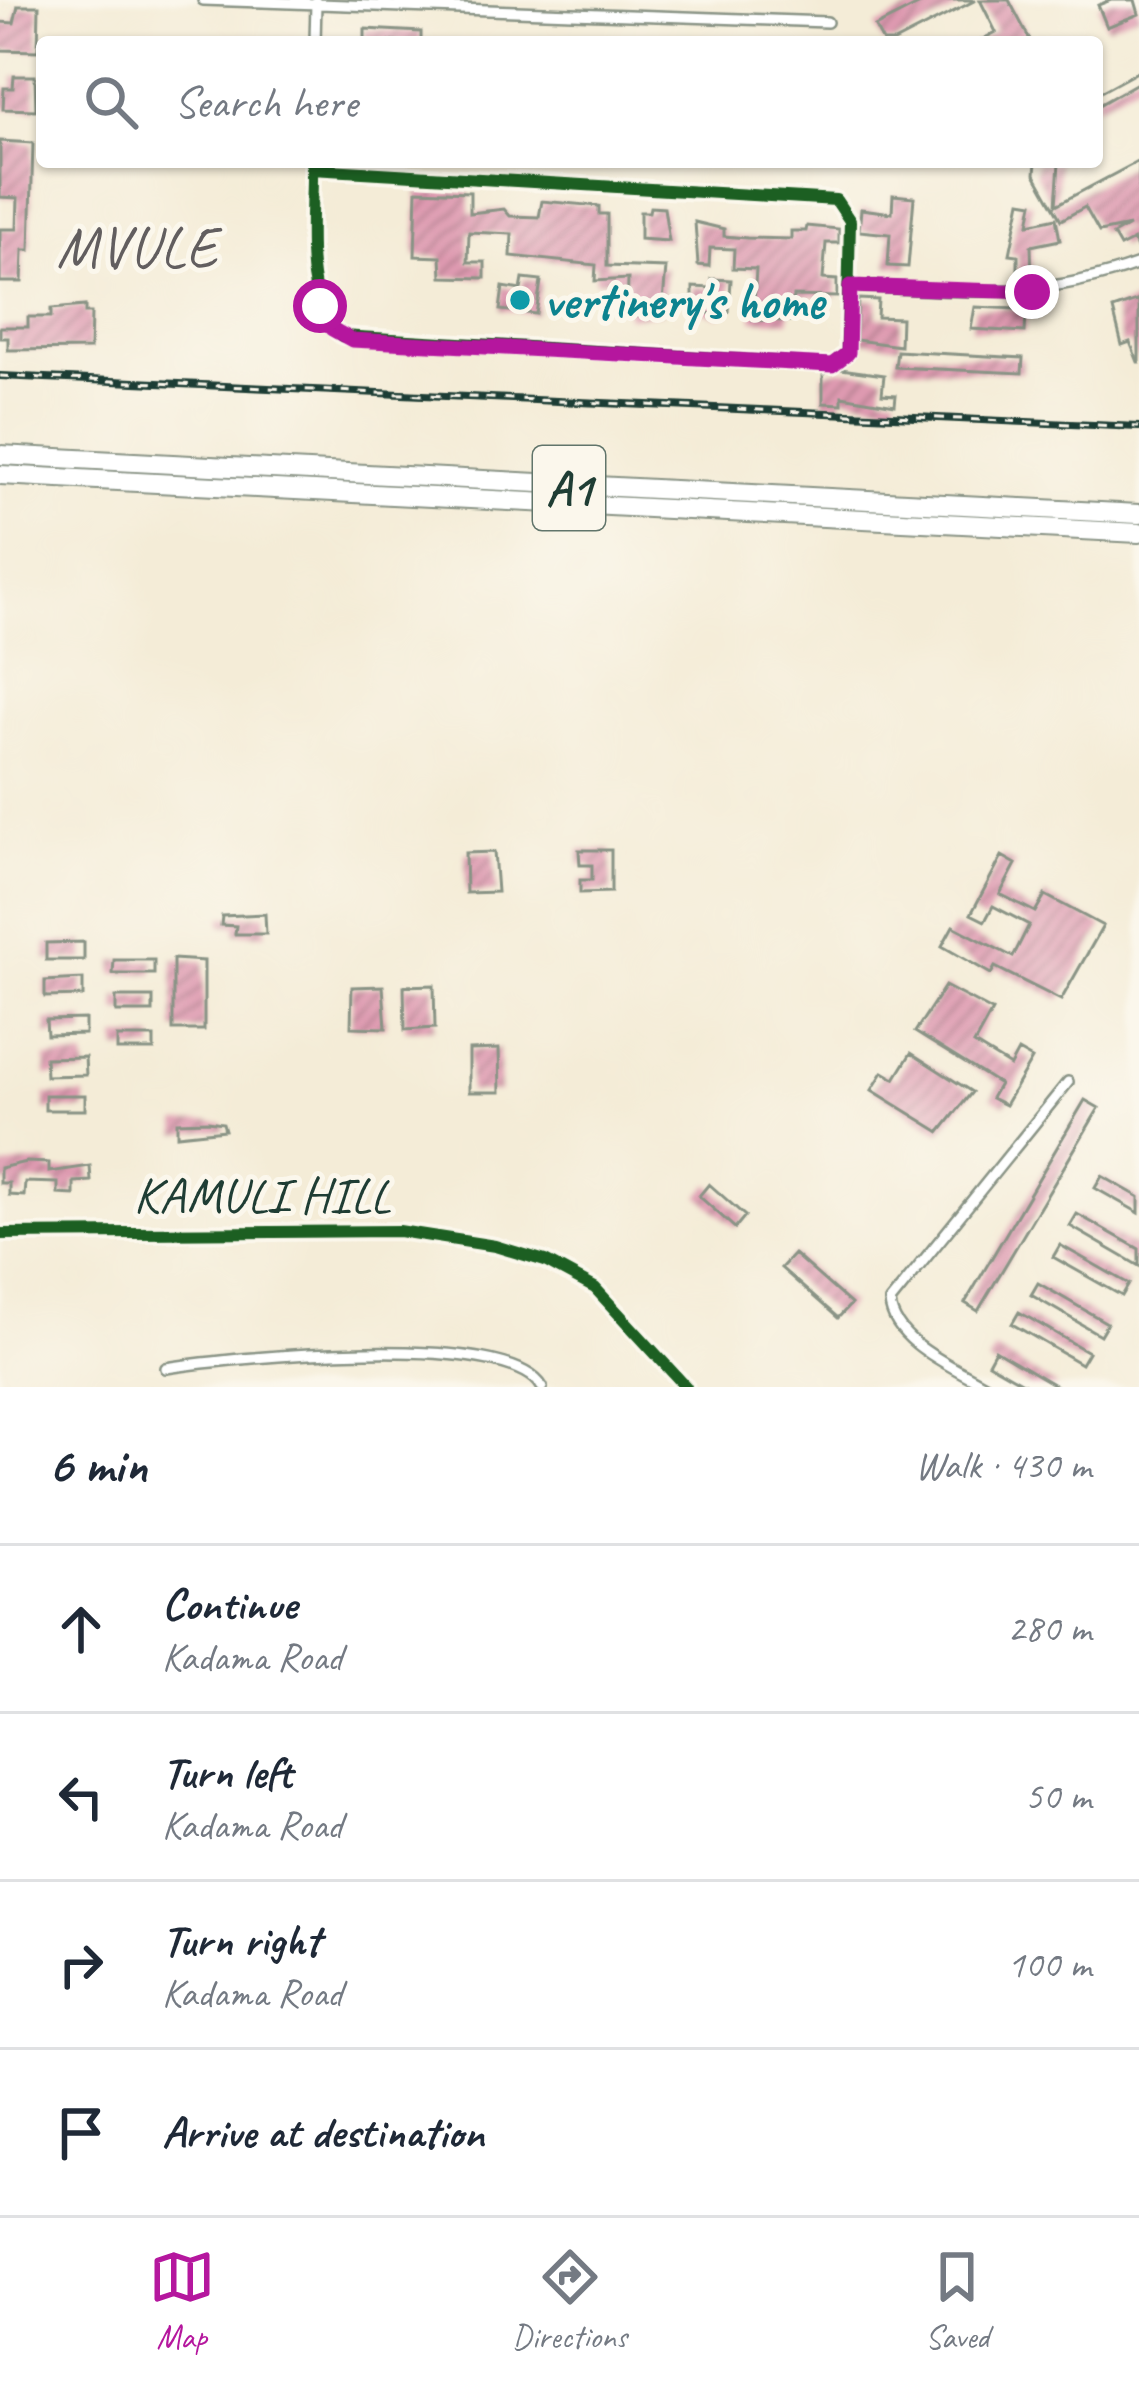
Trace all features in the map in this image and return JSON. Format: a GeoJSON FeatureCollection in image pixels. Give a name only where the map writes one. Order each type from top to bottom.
{"type":"FeatureCollection","features":[{"type":"Feature","properties":{"kind":"highway","name":"A1"},"geometry":{"type":"LineString","coordinates":[[0,455],[1139,514]]}},
{"type":"Feature","properties":{"kind":"highway","name":"A1"},"geometry":{"type":"LineString","coordinates":[[0,476],[1139,532]]}},
{"type":"Feature","properties":{"kind":"street"},"geometry":{"type":"LineString","coordinates":[[203,0],[826,22]]}},
{"type":"Feature","properties":{"kind":"street"},"geometry":{"type":"LineString","coordinates":[[315,36],[316,2]]}},
{"type":"Feature","properties":{"kind":"street"},"geometry":{"type":"LineString","coordinates":[[312,168],[320,306],[332,329],[352,340],[832,365],[848,353],[849,214],[836,200],[357,168]]}},
{"type":"Feature","properties":{"kind":"street"},"geometry":{"type":"LineString","coordinates":[[850,286],[1032,292],[1077,285],[1139,265]]}},
{"type":"Feature","properties":{"kind":"street"},"geometry":{"type":"LineString","coordinates":[[988,1387],[911,1339],[898,1325],[890,1302],[1068,1082]]}},
{"type":"Feature","properties":{"kind":"street","name":"KAMULI HILL"},"geometry":{"type":"LineString","coordinates":[[0,1234],[399,1231],[495,1246],[545,1261],[596,1288],[686,1387]]}},
{"type":"Feature","properties":{"kind":"street"},"geometry":{"type":"LineString","coordinates":[[166,1368],[447,1352],[519,1366],[542,1387]]}},
{"type":"Feature","properties":{"kind":"building"},"geometry":{"type":"Polygon","coordinates":[[[928,0],[976,0],[906,36],[880,36],[875,27],[928,0]]]}},
{"type":"Feature","properties":{"kind":"building"},"geometry":{"type":"Polygon","coordinates":[[[980,0],[1009,0],[1028,36],[988,36],[996,32],[980,0]]]}},
{"type":"Feature","properties":{"kind":"building"},"geometry":{"type":"Polygon","coordinates":[[[1135,0],[1139,14],[1107,27],[1098,5],[1135,0]]]}},
{"type":"Feature","properties":{"kind":"building"},"geometry":{"type":"Polygon","coordinates":[[[18,6],[39,6],[36,51],[0,50],[0,22],[14,23],[18,6]]]}},
{"type":"Feature","properties":{"kind":"building"},"geometry":{"type":"Polygon","coordinates":[[[365,29],[421,32],[421,36],[365,36],[365,29]]]}},
{"type":"Feature","properties":{"kind":"building"},"geometry":{"type":"Polygon","coordinates":[[[1139,71],[1139,82],[1103,103],[1103,91],[1139,71]]]}},
{"type":"Feature","properties":{"kind":"building"},"geometry":{"type":"Polygon","coordinates":[[[14,76],[35,76],[36,110],[3,109],[4,88],[13,88],[14,76]]]}},
{"type":"Feature","properties":{"kind":"building"},"geometry":{"type":"Polygon","coordinates":[[[0,141],[33,143],[30,250],[23,250],[22,282],[0,282],[0,229],[17,229],[18,198],[0,197],[0,141]]]}},
{"type":"Feature","properties":{"kind":"building"},"geometry":{"type":"Polygon","coordinates":[[[1139,161],[1138,251],[1134,240],[1120,247],[1113,235],[1129,226],[1099,232],[1085,207],[1061,220],[1036,168],[1059,168],[1056,205],[1139,161]]]}},
{"type":"Feature","properties":{"kind":"building"},"geometry":{"type":"Polygon","coordinates":[[[417,190],[470,192],[470,213],[504,209],[510,216],[539,217],[542,201],[599,206],[599,214],[607,214],[607,266],[666,268],[662,313],[627,317],[628,279],[595,281],[596,265],[511,256],[512,234],[469,232],[468,262],[485,262],[485,278],[442,277],[441,257],[415,256],[417,190]]]}},
{"type":"Feature","properties":{"kind":"building"},"geometry":{"type":"Polygon","coordinates":[[[893,195],[914,197],[908,267],[888,266],[890,234],[859,231],[861,209],[892,213],[893,195]]]}},
{"type":"Feature","properties":{"kind":"building"},"geometry":{"type":"Polygon","coordinates":[[[1021,201],[1033,203],[1029,224],[1056,218],[1060,240],[1031,246],[1032,279],[1018,280],[1018,255],[1010,254],[1021,201]]]}},
{"type":"Feature","properties":{"kind":"building"},"geometry":{"type":"Polygon","coordinates":[[[650,207],[664,208],[669,241],[640,239],[640,212],[649,212],[650,207]]]}},
{"type":"Feature","properties":{"kind":"building"},"geometry":{"type":"Polygon","coordinates":[[[695,222],[724,229],[724,236],[747,238],[791,239],[791,231],[806,231],[807,226],[839,229],[839,243],[826,243],[823,279],[837,280],[837,297],[793,296],[789,321],[753,320],[756,269],[733,268],[734,249],[710,248],[709,266],[698,265],[695,222]]]}},
{"type":"Feature","properties":{"kind":"building","name":"vertinery's home"},"geometry":{"type":"Polygon","coordinates":[[[523,279],[541,281],[536,314],[500,310],[503,287],[521,290],[523,279]]]}},
{"type":"Feature","properties":{"kind":"building"},"geometry":{"type":"Polygon","coordinates":[[[712,279],[731,280],[729,312],[718,316],[693,309],[693,287],[712,288],[712,279]]]}},
{"type":"Feature","properties":{"kind":"building"},"geometry":{"type":"Polygon","coordinates":[[[858,299],[878,300],[877,317],[901,318],[900,346],[856,340],[858,299]]]}},
{"type":"Feature","properties":{"kind":"building"},"geometry":{"type":"Polygon","coordinates":[[[1139,300],[1138,362],[1130,342],[1122,345],[1113,309],[1139,300]]]}},
{"type":"Feature","properties":{"kind":"building"},"geometry":{"type":"Polygon","coordinates":[[[85,306],[85,313],[91,313],[90,349],[8,350],[8,338],[0,338],[0,327],[28,327],[28,317],[51,317],[51,309],[85,306]]]}},
{"type":"Feature","properties":{"kind":"building"},"geometry":{"type":"Polygon","coordinates":[[[975,307],[1026,314],[1025,332],[971,329],[975,307]]]}},
{"type":"Feature","properties":{"kind":"building"},"geometry":{"type":"Polygon","coordinates":[[[897,351],[1023,358],[1022,373],[895,367],[897,351]]]}},
{"type":"Feature","properties":{"kind":"building"},"geometry":{"type":"Polygon","coordinates":[[[841,369],[884,375],[882,394],[896,395],[895,405],[842,396],[842,404],[823,403],[823,374],[841,369]]]}},
{"type":"Feature","properties":{"kind":"building"},"geometry":{"type":"Polygon","coordinates":[[[579,850],[611,850],[611,892],[580,893],[580,880],[592,880],[592,865],[580,865],[579,850]]]}},
{"type":"Feature","properties":{"kind":"building"},"geometry":{"type":"Polygon","coordinates":[[[494,852],[497,892],[466,893],[465,853],[494,852]]]}},
{"type":"Feature","properties":{"kind":"building"},"geometry":{"type":"Polygon","coordinates":[[[1002,856],[1016,864],[1000,894],[1035,912],[1045,895],[1103,926],[1061,1000],[995,967],[991,974],[942,946],[953,926],[1013,957],[1029,925],[993,906],[985,921],[971,914],[1002,856]]]}},
{"type":"Feature","properties":{"kind":"building"},"geometry":{"type":"Polygon","coordinates":[[[265,914],[266,934],[235,934],[236,926],[221,925],[222,916],[265,914]]]}},
{"type":"Feature","properties":{"kind":"building"},"geometry":{"type":"Polygon","coordinates":[[[84,942],[84,960],[46,960],[46,943],[84,942]]]}},
{"type":"Feature","properties":{"kind":"building"},"geometry":{"type":"Polygon","coordinates":[[[173,959],[204,961],[204,1030],[173,1030],[173,959]]]}},
{"type":"Feature","properties":{"kind":"building"},"geometry":{"type":"Polygon","coordinates":[[[114,960],[154,960],[154,974],[113,974],[114,960]]]}},
{"type":"Feature","properties":{"kind":"building"},"geometry":{"type":"Polygon","coordinates":[[[83,979],[83,996],[45,997],[45,981],[83,979]]]}},
{"type":"Feature","properties":{"kind":"building"},"geometry":{"type":"Polygon","coordinates":[[[434,985],[435,1028],[405,1030],[404,986],[434,985]]]}},
{"type":"Feature","properties":{"kind":"building"},"geometry":{"type":"Polygon","coordinates":[[[383,986],[386,1028],[351,1027],[352,987],[383,986]]]}},
{"type":"Feature","properties":{"kind":"building"},"geometry":{"type":"Polygon","coordinates":[[[945,986],[992,1011],[974,1044],[1010,1066],[1018,1051],[1032,1059],[1005,1105],[991,1098],[999,1084],[915,1032],[945,986]]]}},
{"type":"Feature","properties":{"kind":"building"},"geometry":{"type":"Polygon","coordinates":[[[116,997],[153,997],[153,1012],[116,1012],[116,997]]]}},
{"type":"Feature","properties":{"kind":"building"},"geometry":{"type":"Polygon","coordinates":[[[85,1019],[85,1034],[47,1035],[46,1020],[85,1019]]]}},
{"type":"Feature","properties":{"kind":"building"},"geometry":{"type":"Polygon","coordinates":[[[117,1037],[154,1037],[154,1050],[117,1050],[117,1037]]]}},
{"type":"Feature","properties":{"kind":"building"},"geometry":{"type":"Polygon","coordinates":[[[499,1049],[500,1092],[469,1092],[469,1050],[499,1049]]]}},
{"type":"Feature","properties":{"kind":"building"},"geometry":{"type":"Polygon","coordinates":[[[911,1053],[972,1092],[940,1132],[872,1090],[883,1072],[895,1079],[911,1053]]]}},
{"type":"Feature","properties":{"kind":"building"},"geometry":{"type":"Polygon","coordinates":[[[85,1057],[86,1075],[46,1076],[45,1058],[85,1057]]]}},
{"type":"Feature","properties":{"kind":"building"},"geometry":{"type":"Polygon","coordinates":[[[45,1095],[85,1095],[85,1110],[45,1110],[45,1095]]]}},
{"type":"Feature","properties":{"kind":"building"},"geometry":{"type":"Polygon","coordinates":[[[1085,1100],[1099,1108],[978,1311],[965,1303],[1085,1100]]]}},
{"type":"Feature","properties":{"kind":"building"},"geometry":{"type":"Polygon","coordinates":[[[177,1122],[223,1123],[225,1130],[177,1135],[177,1122]]]}},
{"type":"Feature","properties":{"kind":"building"},"geometry":{"type":"Polygon","coordinates":[[[49,1163],[49,1172],[90,1166],[91,1181],[74,1182],[74,1195],[58,1194],[58,1183],[25,1182],[24,1196],[9,1195],[9,1183],[0,1183],[0,1168],[49,1163]]]}},
{"type":"Feature","properties":{"kind":"building"},"geometry":{"type":"Polygon","coordinates":[[[1102,1176],[1139,1197],[1139,1213],[1095,1188],[1102,1176]]]}},
{"type":"Feature","properties":{"kind":"building"},"geometry":{"type":"Polygon","coordinates":[[[709,1184],[745,1216],[735,1228],[699,1196],[709,1184]]]}},
{"type":"Feature","properties":{"kind":"building"},"geometry":{"type":"Polygon","coordinates":[[[1077,1214],[1139,1249],[1139,1266],[1070,1226],[1077,1214]]]}},
{"type":"Feature","properties":{"kind":"building"},"geometry":{"type":"Polygon","coordinates":[[[1060,1245],[1129,1284],[1122,1296],[1053,1257],[1060,1245]]]}},
{"type":"Feature","properties":{"kind":"building"},"geometry":{"type":"Polygon","coordinates":[[[794,1254],[851,1304],[838,1318],[781,1268],[794,1254]]]}},
{"type":"Feature","properties":{"kind":"building"},"geometry":{"type":"Polygon","coordinates":[[[1038,1283],[1107,1323],[1100,1335],[1031,1295],[1038,1283]]]}},
{"type":"Feature","properties":{"kind":"building"},"geometry":{"type":"Polygon","coordinates":[[[1019,1312],[1088,1352],[1081,1364],[1012,1324],[1019,1312]]]}},
{"type":"Feature","properties":{"kind":"building"},"geometry":{"type":"Polygon","coordinates":[[[995,1350],[1058,1387],[1030,1387],[988,1363],[995,1350]]]}},
{"type":"Feature","properties":{"kind":"railway"},"geometry":{"type":"LineString","coordinates":[[0,376],[1139,427]]}},
{"type":"Feature","properties":{"kind":"cycle path"},"geometry":{"type":"LineString","coordinates":[[312,168],[314,282],[328,322],[342,336],[832,365],[847,353],[850,221],[836,200],[312,169]]}},
{"type":"Feature","properties":{"kind":"cycle path"},"geometry":{"type":"LineString","coordinates":[[0,1234],[399,1231],[495,1246],[545,1261],[595,1288],[686,1387]]}},
{"type":"Feature","properties":{"kind":"place","name":"vertinery's home"},"geometry":{"type":"Point","coordinates":[520,300]}},
{"type":"Feature","properties":{"kind":"district","name":"MVULE"},"geometry":{"type":"Point","coordinates":[138,246]}},
{"type":"Feature","properties":{"kind":"route"},"geometry":{"type":"LineString","coordinates":[[320,306],[332,329],[352,340],[832,365],[848,353],[850,286],[1032,292]]}}]}
